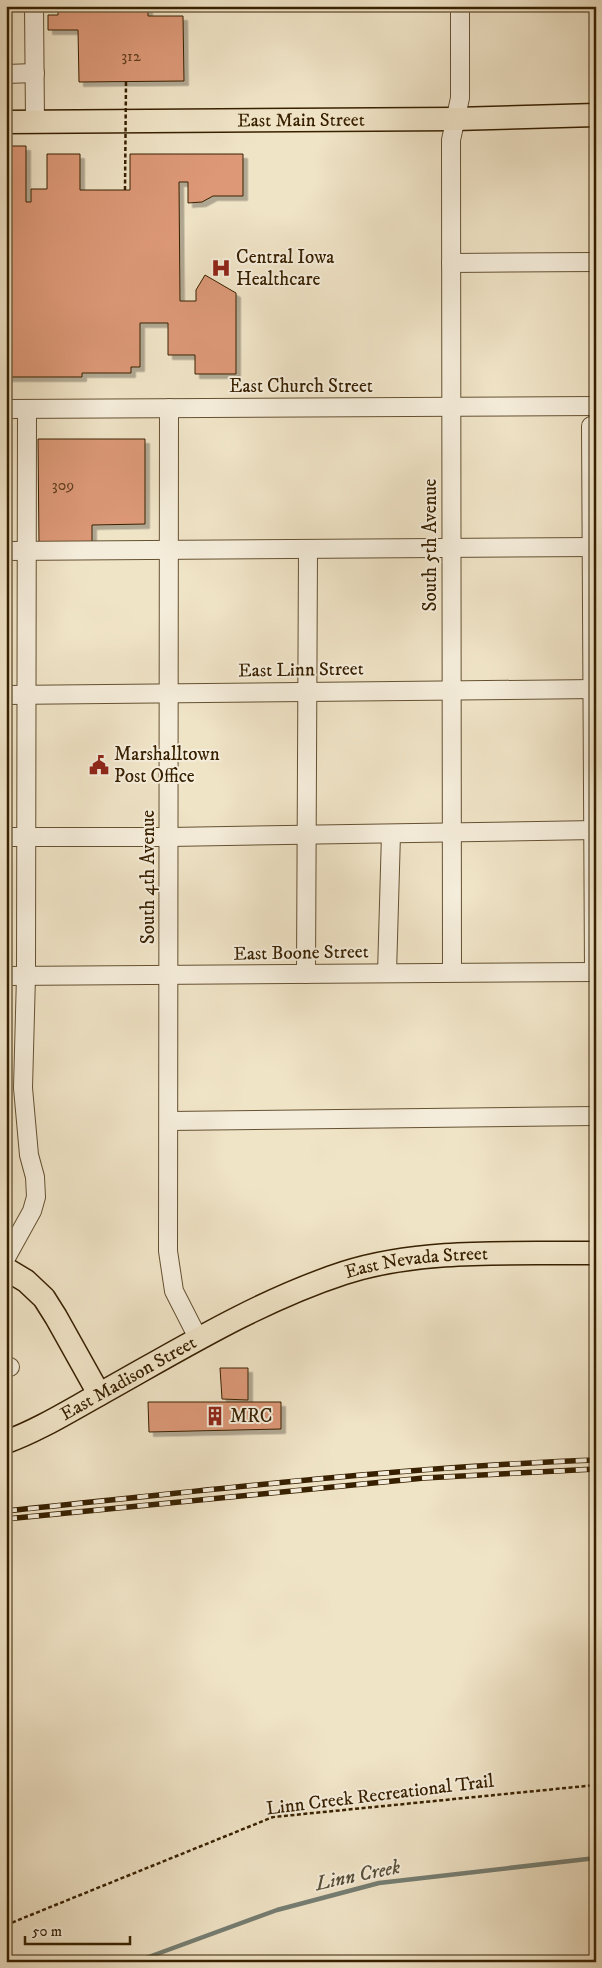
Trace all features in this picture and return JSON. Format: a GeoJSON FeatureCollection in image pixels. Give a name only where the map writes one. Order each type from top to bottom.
{"type":"FeatureCollection","features":[{"type":"Feature","properties":{"kind":"main road","name":"East Main Street"},"geometry":{"type":"LineString","coordinates":[[6,122],[455,119],[596,114]]}},
{"type":"Feature","properties":{"kind":"main road","name":"East Nevada Street"},"geometry":{"type":"LineString","coordinates":[[247,1313],[298,1290],[345,1272],[392,1261],[440,1255],[596,1253]]}},
{"type":"Feature","properties":{"kind":"main road"},"geometry":{"type":"LineString","coordinates":[[6,1270],[26,1281],[44,1298],[99,1394]]}},
{"type":"Feature","properties":{"kind":"main road","name":"East Madison Street"},"geometry":{"type":"LineString","coordinates":[[6,1442],[45,1425],[247,1313]]}},
{"type":"Feature","properties":{"kind":"street"},"geometry":{"type":"LineString","coordinates":[[34,6],[35,122]]}},
{"type":"Feature","properties":{"kind":"street","name":"South 5th Avenue"},"geometry":{"type":"LineString","coordinates":[[452,972],[451,140],[460,98],[460,6]]}},
{"type":"Feature","properties":{"kind":"street"},"geometry":{"type":"LineString","coordinates":[[6,74],[34,73]]}},
{"type":"Feature","properties":{"kind":"street"},"geometry":{"type":"LineString","coordinates":[[451,263],[596,262]]}},
{"type":"Feature","properties":{"kind":"street","name":"East Church Street"},"geometry":{"type":"LineString","coordinates":[[6,409],[596,406]]}},
{"type":"Feature","properties":{"kind":"street","name":"South 4th Avenue"},"geometry":{"type":"LineString","coordinates":[[170,408],[168,1250],[174,1291],[199,1340]]}},
{"type":"Feature","properties":{"kind":"street"},"geometry":{"type":"LineString","coordinates":[[6,1258],[32,1211],[36,1197],[35,1177],[29,1155],[23,1088],[26,976],[27,409]]}},
{"type":"Feature","properties":{"kind":"street"},"geometry":{"type":"LineString","coordinates":[[591,426],[594,547],[595,972]]}},
{"type":"Feature","properties":{"kind":"street"},"geometry":{"type":"LineString","coordinates":[[6,551],[594,547]]}},
{"type":"Feature","properties":{"kind":"street"},"geometry":{"type":"LineString","coordinates":[[306,974],[308,549]]}},
{"type":"Feature","properties":{"kind":"street","name":"East Linn Street"},"geometry":{"type":"LineString","coordinates":[[6,695],[594,689]]}},
{"type":"Feature","properties":{"kind":"street"},"geometry":{"type":"LineString","coordinates":[[6,837],[170,837],[595,830]]}},
{"type":"Feature","properties":{"kind":"street"},"geometry":{"type":"LineString","coordinates":[[387,973],[391,834]]}},
{"type":"Feature","properties":{"kind":"street","name":"East Boone Street"},"geometry":{"type":"LineString","coordinates":[[6,976],[595,972]]}},
{"type":"Feature","properties":{"kind":"street"},"geometry":{"type":"LineString","coordinates":[[169,1121],[596,1116]]}},
{"type":"Feature","properties":{"kind":"path"},"geometry":{"type":"LineString","coordinates":[[125,190],[126,82]]}},
{"type":"Feature","properties":{"kind":"path","name":"Linn Creek Recreational Trail"},"geometry":{"type":"LineString","coordinates":[[6,1925],[273,1817],[596,1785]]}},
{"type":"Feature","properties":{"kind":"building"},"geometry":{"type":"Polygon","coordinates":[[[58,6],[148,6],[148,16],[183,16],[184,81],[79,82],[78,30],[48,30],[48,15],[58,15],[58,6]]]}},
{"type":"Feature","properties":{"kind":"building"},"geometry":{"type":"Polygon","coordinates":[[[6,146],[26,146],[26,202],[31,202],[31,189],[47,189],[47,154],[80,154],[80,190],[130,190],[130,154],[243,154],[243,196],[213,196],[202,202],[188,203],[188,182],[179,182],[180,301],[196,301],[196,290],[205,275],[236,293],[236,374],[195,374],[195,355],[168,355],[168,323],[140,323],[140,367],[131,367],[131,373],[82,373],[82,377],[6,377],[6,350],[11,350],[11,322],[6,322],[6,146]]]}},
{"type":"Feature","properties":{"kind":"building"},"geometry":{"type":"Polygon","coordinates":[[[38,439],[145,439],[145,524],[92,525],[92,545],[39,545],[38,439]]]}},
{"type":"Feature","properties":{"kind":"building","name":"MRC"},"geometry":{"type":"Polygon","coordinates":[[[220,1368],[248,1368],[248,1400],[222,1399],[220,1368]]]}},
{"type":"Feature","properties":{"kind":"building","name":"MRC"},"geometry":{"type":"Polygon","coordinates":[[[148,1402],[281,1402],[281,1429],[149,1432],[148,1402]]]}},
{"type":"Feature","properties":{"kind":"waterway","name":"Linn Creek"},"geometry":{"type":"LineString","coordinates":[[135,1962],[277,1910],[379,1883],[596,1858]]}},
{"type":"Feature","properties":{"kind":"railway"},"geometry":{"type":"LineString","coordinates":[[6,1511],[374,1474],[522,1463],[596,1460]]}},
{"type":"Feature","properties":{"kind":"railway"},"geometry":{"type":"LineString","coordinates":[[6,1519],[424,1478],[596,1469]]}},
{"type":"Feature","properties":{"kind":"place","name":"Central Iowa Healthcare"},"geometry":{"type":"Point","coordinates":[221,268]}},
{"type":"Feature","properties":{"kind":"place","name":"Marshalltown Post Office"},"geometry":{"type":"Point","coordinates":[99,765]}},
{"type":"Feature","properties":{"kind":"place","name":"MRC"},"geometry":{"type":"Point","coordinates":[215,1416]}}]}
